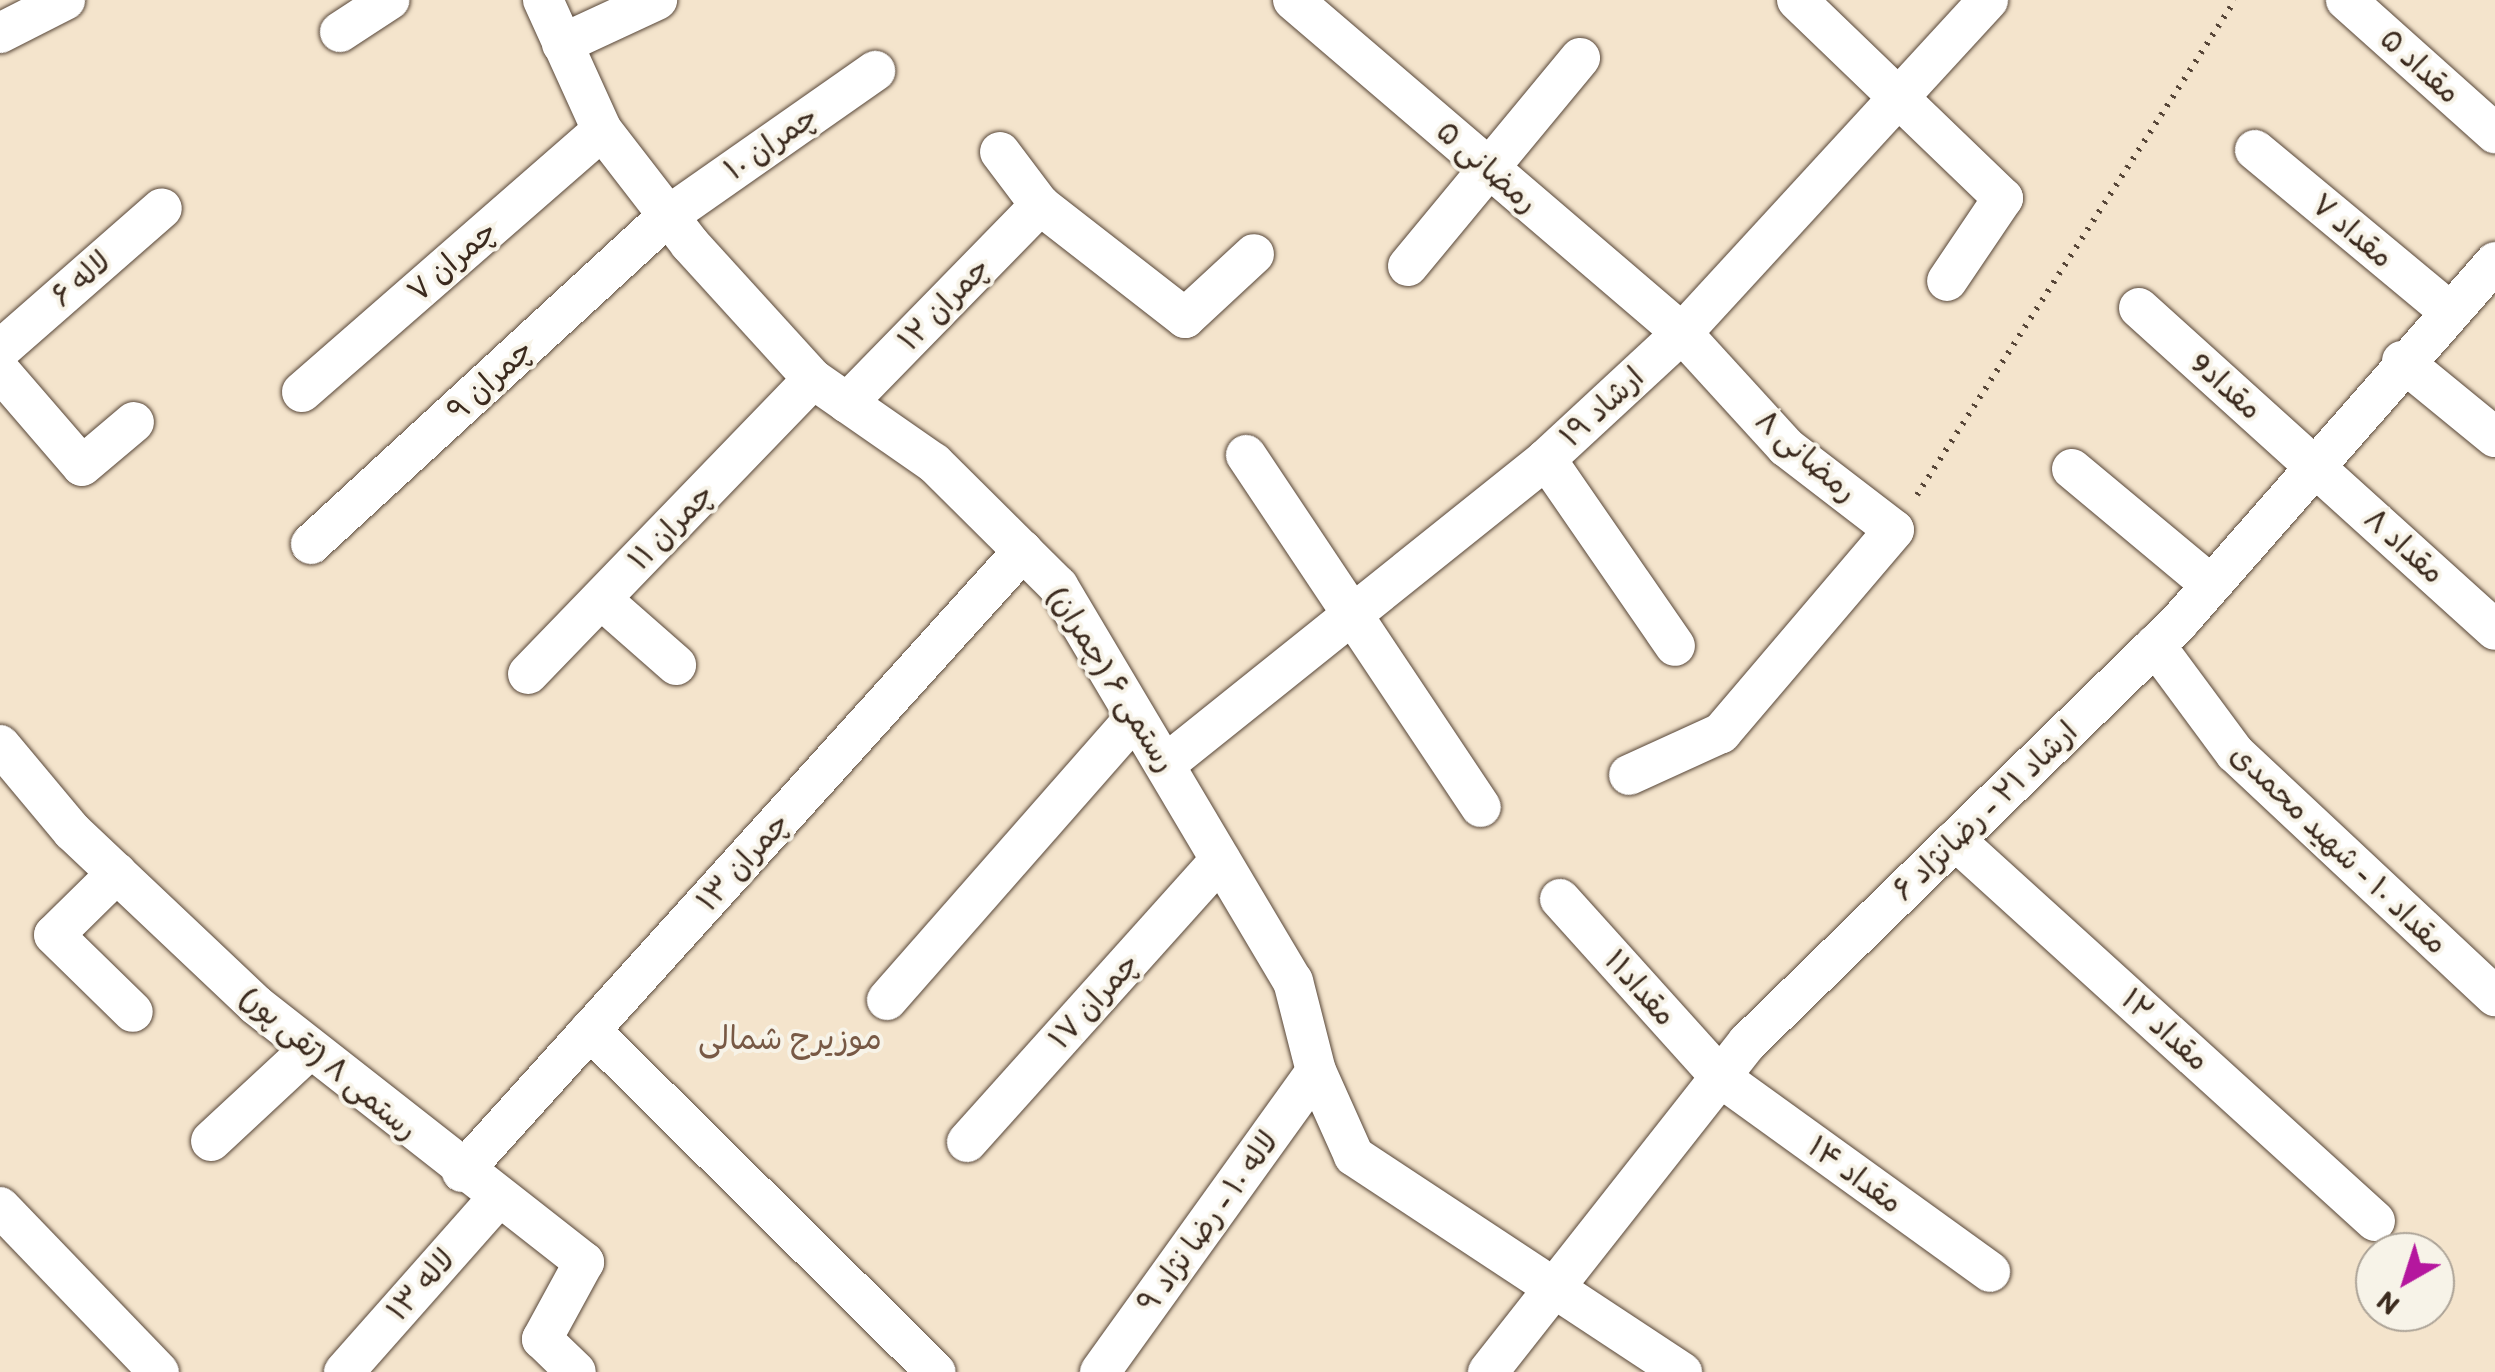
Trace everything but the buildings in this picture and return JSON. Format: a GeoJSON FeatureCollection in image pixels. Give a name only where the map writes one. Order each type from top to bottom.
{"type":"FeatureCollection","features":[{"type":"Feature","properties":{"kind":"street"},"geometry":{"type":"LineString","coordinates":[[0,33],[65,0]]}},
{"type":"Feature","properties":{"kind":"street"},"geometry":{"type":"LineString","coordinates":[[340,32],[390,0]]}},
{"type":"Feature","properties":{"kind":"street","name":"رستمی ۶ (چمران)"},"geometry":{"type":"LineString","coordinates":[[542,0],[602,130],[668,216],[813,380],[934,463],[1058,586],[1134,718],[1167,762],[1293,981],[1316,1071],[1354,1156],[1682,1372]]}},
{"type":"Feature","properties":{"kind":"street"},"geometry":{"type":"LineString","coordinates":[[562,44],[658,0]]}},
{"type":"Feature","properties":{"kind":"street","name":"رمضانی ۵"},"geometry":{"type":"LineString","coordinates":[[1293,0],[1682,333]]}},
{"type":"Feature","properties":{"kind":"street"},"geometry":{"type":"LineString","coordinates":[[1797,0],[1903,94],[2003,198],[1947,281]]}},
{"type":"Feature","properties":{"kind":"street","name":"ارشاد ۱۹"},"geometry":{"type":"LineString","coordinates":[[1167,762],[1546,459],[1682,333],[1988,0]]}},
{"type":"Feature","properties":{"kind":"street","name":"مقداد ۵"},"geometry":{"type":"LineString","coordinates":[[2346,0],[2495,133]]}},
{"type":"Feature","properties":{"kind":"street"},"geometry":{"type":"LineString","coordinates":[[1408,266],[1580,58]]}},
{"type":"Feature","properties":{"kind":"street","name":"چمران ۱۰"},"geometry":{"type":"LineString","coordinates":[[668,216],[875,71]]}},
{"type":"Feature","properties":{"kind":"street","name":"چمران ۷"},"geometry":{"type":"LineString","coordinates":[[302,392],[602,130]]}},
{"type":"Feature","properties":{"kind":"street","name":"مقداد ۷"},"geometry":{"type":"LineString","coordinates":[[2255,150],[2448,311]]}},
{"type":"Feature","properties":{"kind":"street"},"geometry":{"type":"LineString","coordinates":[[1000,152],[1040,205],[1185,318],[1254,254]]}},
{"type":"Feature","properties":{"kind":"street","name":"چمران ۱۲"},"geometry":{"type":"LineString","coordinates":[[847,403],[1040,205]]}},
{"type":"Feature","properties":{"kind":"street","name":"لاله ۶"},"geometry":{"type":"LineString","coordinates":[[0,350],[162,208]]}},
{"type":"Feature","properties":{"kind":"street","name":"چمران ۹"},"geometry":{"type":"LineString","coordinates":[[311,544],[668,216]]}},
{"type":"Feature","properties":{"kind":"street","name":"ارشاد ۲۱ - رضانژاد ۶"},"geometry":{"type":"LineString","coordinates":[[1488,1372],[1720,1077],[1955,840],[2156,646],[2402,361],[2495,262]]}},
{"type":"Feature","properties":{"kind":"street","name":"مقداد9"},"geometry":{"type":"LineString","coordinates":[[2139,308],[2312,463]]}},
{"type":"Feature","properties":{"kind":"street","name":"رمضانی ۸"},"geometry":{"type":"LineString","coordinates":[[1682,333],[1786,447],[1894,530]]}},
{"type":"Feature","properties":{"kind":"street"},"geometry":{"type":"LineString","coordinates":[[2402,361],[2495,437]]}},
{"type":"Feature","properties":{"kind":"street"},"geometry":{"type":"LineString","coordinates":[[0,371],[82,466],[134,422]]}},
{"type":"Feature","properties":{"kind":"street","name":"چمران ۱۱"},"geometry":{"type":"LineString","coordinates":[[528,674],[813,380]]}},
{"type":"Feature","properties":{"kind":"street"},"geometry":{"type":"LineString","coordinates":[[1246,455],[1481,807]]}},
{"type":"Feature","properties":{"kind":"street"},"geometry":{"type":"LineString","coordinates":[[1546,459],[1675,646]]}},
{"type":"Feature","properties":{"kind":"street","name":"مقداد ۸"},"geometry":{"type":"LineString","coordinates":[[2312,463],[2495,630]]}},
{"type":"Feature","properties":{"kind":"street"},"geometry":{"type":"LineString","coordinates":[[2072,468],[2211,585]]}},
{"type":"Feature","properties":{"kind":"street"},"geometry":{"type":"LineString","coordinates":[[1629,774],[1721,733],[1894,530]]}},
{"type":"Feature","properties":{"kind":"street","name":"چمران ۱۳"},"geometry":{"type":"LineString","coordinates":[[462,1172],[1023,551]]}},
{"type":"Feature","properties":{"kind":"street"},"geometry":{"type":"LineString","coordinates":[[601,599],[676,665]]}},
{"type":"Feature","properties":{"kind":"street","name":"مقداد ۱۰ - شهید محمدی"},"geometry":{"type":"LineString","coordinates":[[2156,646],[2235,753],[2495,996]]}},
{"type":"Feature","properties":{"kind":"street"},"geometry":{"type":"LineString","coordinates":[[888,1000],[1134,718]]}},
{"type":"Feature","properties":{"kind":"street","name":"رستمی ۸ (تقی پور)"},"geometry":{"type":"LineString","coordinates":[[3,753],[117,873],[310,1049],[462,1172],[584,1262],[542,1339],[576,1372]]}},
{"type":"Feature","properties":{"kind":"street","name":"مقداد ۱۲"},"geometry":{"type":"LineString","coordinates":[[1955,840],[2376,1220]]}},
{"type":"Feature","properties":{"kind":"street","name":"چمران ۱۷"},"geometry":{"type":"LineString","coordinates":[[967,1142],[1220,860]]}},
{"type":"Feature","properties":{"kind":"street"},"geometry":{"type":"LineString","coordinates":[[117,873],[54,935],[132,1012]]}},
{"type":"Feature","properties":{"kind":"street","name":"مقداد۱۱"},"geometry":{"type":"LineString","coordinates":[[1560,898],[1720,1077]]}},
{"type":"Feature","properties":{"kind":"street"},"geometry":{"type":"LineString","coordinates":[[590,1030],[936,1372]]}},
{"type":"Feature","properties":{"kind":"street"},"geometry":{"type":"LineString","coordinates":[[210,1141],[310,1049]]}},
{"type":"Feature","properties":{"kind":"street","name":"لاله ۱۰ - رضا نژاد ۹"},"geometry":{"type":"LineString","coordinates":[[1100,1372],[1316,1071]]}},
{"type":"Feature","properties":{"kind":"street","name":"مقداد ۱۴"},"geometry":{"type":"LineString","coordinates":[[1720,1077],[1990,1272]]}},
{"type":"Feature","properties":{"kind":"street","name":"لاله ۱۳"},"geometry":{"type":"LineString","coordinates":[[344,1372],[498,1198]]}},
{"type":"Feature","properties":{"kind":"street"},"geometry":{"type":"LineString","coordinates":[[0,1208],[158,1372]]}},
{"type":"Feature","properties":{"kind":"path"},"geometry":{"type":"LineString","coordinates":[[1894,530],[2235,0]]}},
{"type":"Feature","properties":{"kind":"district","name":"موزیرج شمالی"},"geometry":{"type":"Point","coordinates":[790,1038]}}]}
